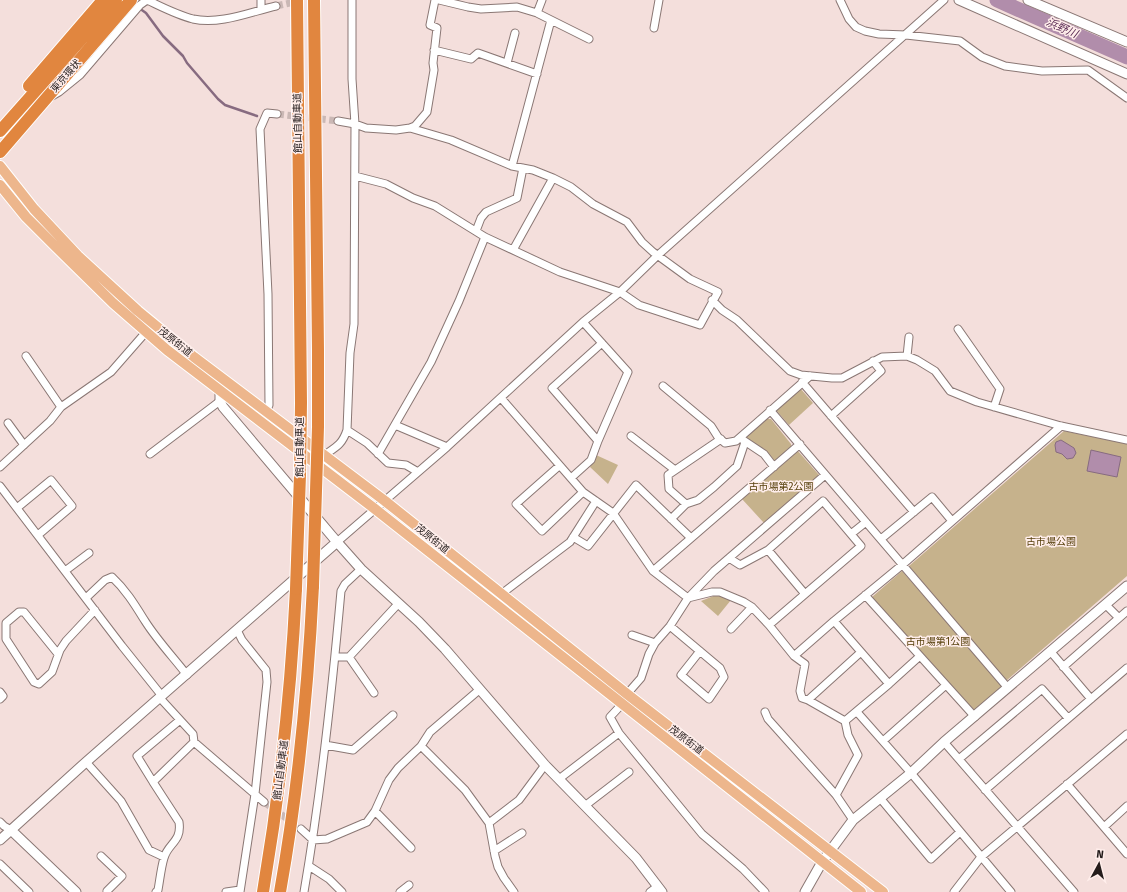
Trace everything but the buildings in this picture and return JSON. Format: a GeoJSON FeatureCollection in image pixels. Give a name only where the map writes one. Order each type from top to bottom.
{"type":"FeatureCollection","features":[{"type":"Feature","properties":{"kind":"highway"},"geometry":{"type":"LineString","coordinates":[[0,123],[3,116],[103,0]]}},
{"type":"Feature","properties":{"kind":"highway","name":"東京環状"},"geometry":{"type":"LineString","coordinates":[[0,131],[116,0]]}},
{"type":"Feature","properties":{"kind":"highway","name":"東京環状"},"geometry":{"type":"LineString","coordinates":[[0,152],[131,0]]}},
{"type":"Feature","properties":{"kind":"highway","name":"館山自動車道"},"geometry":{"type":"LineString","coordinates":[[263,892],[271,846],[282,758],[292,655],[296,589],[301,403],[297,0]]}},
{"type":"Feature","properties":{"kind":"highway","name":"館山自動車道"},"geometry":{"type":"LineString","coordinates":[[280,892],[299,770],[311,633],[313,586],[318,427],[314,0]]}},
{"type":"Feature","properties":{"kind":"main road","name":"茂原街道"},"geometry":{"type":"LineString","coordinates":[[0,166],[34,209],[78,256],[138,311],[194,357],[385,501],[822,862],[861,892]]}},
{"type":"Feature","properties":{"kind":"main road","name":"茂原街道"},"geometry":{"type":"LineString","coordinates":[[0,185],[26,217],[114,303],[220,396],[375,509],[625,699],[831,851],[883,892]]}},
{"type":"Feature","properties":{"kind":"street"},"geometry":{"type":"LineString","coordinates":[[46,98],[59,92],[80,75],[140,5],[147,0],[188,17],[207,20],[228,18],[276,6]]}},
{"type":"Feature","properties":{"kind":"street"},"geometry":{"type":"LineString","coordinates":[[260,0],[261,9]]}},
{"type":"Feature","properties":{"kind":"street"},"geometry":{"type":"LineString","coordinates":[[324,456],[344,441],[347,430],[350,353],[354,324],[355,124],[352,79],[352,0]]}},
{"type":"Feature","properties":{"kind":"street"},"geometry":{"type":"LineString","coordinates":[[338,121],[355,124],[366,128],[396,130],[415,126],[427,112],[434,70],[433,63],[437,28],[430,25],[435,0]]}},
{"type":"Feature","properties":{"kind":"street"},"geometry":{"type":"LineString","coordinates":[[439,0],[481,9],[517,7],[537,13],[589,39]]}},
{"type":"Feature","properties":{"kind":"street"},"geometry":{"type":"LineString","coordinates":[[537,13],[542,0]]}},
{"type":"Feature","properties":{"kind":"street"},"geometry":{"type":"LineString","coordinates":[[654,28],[659,0]]}},
{"type":"Feature","properties":{"kind":"street"},"geometry":{"type":"LineString","coordinates":[[840,0],[849,19],[856,27],[865,32],[879,34],[906,34],[960,41],[982,57],[1005,66],[1042,70],[1088,70],[1127,98]]}},
{"type":"Feature","properties":{"kind":"street"},"geometry":{"type":"LineString","coordinates":[[0,840],[86,762],[418,472],[583,322],[620,292],[658,255],[944,0]]}},
{"type":"Feature","properties":{"kind":"street"},"geometry":{"type":"LineString","coordinates":[[959,0],[1127,74]]}},
{"type":"Feature","properties":{"kind":"street"},"geometry":{"type":"LineString","coordinates":[[1028,0],[1127,42]]}},
{"type":"Feature","properties":{"kind":"street"},"geometry":{"type":"LineString","coordinates":[[512,166],[550,20]]}},
{"type":"Feature","properties":{"kind":"street"},"geometry":{"type":"LineString","coordinates":[[506,63],[516,33]]}},
{"type":"Feature","properties":{"kind":"street"},"geometry":{"type":"LineString","coordinates":[[434,50],[471,59],[478,53],[537,74]]}},
{"type":"Feature","properties":{"kind":"street"},"geometry":{"type":"LineString","coordinates":[[266,412],[269,405],[268,302],[260,129],[267,113],[277,114]]}},
{"type":"Feature","properties":{"kind":"street"},"geometry":{"type":"LineString","coordinates":[[355,176],[386,184],[413,198],[435,206],[485,236],[560,272],[620,292],[639,305],[700,325],[712,300],[718,292],[690,279],[658,255],[642,242],[627,222],[593,204],[571,187],[553,178],[533,170],[512,166],[451,140],[410,128]]}},
{"type":"Feature","properties":{"kind":"street"},"geometry":{"type":"LineString","coordinates":[[476,231],[481,218],[486,212],[517,198],[523,168]]}},
{"type":"Feature","properties":{"kind":"street"},"geometry":{"type":"LineString","coordinates":[[513,250],[553,178]]}},
{"type":"Feature","properties":{"kind":"street"},"geometry":{"type":"LineString","coordinates":[[378,454],[431,362],[459,301],[485,236]]}},
{"type":"Feature","properties":{"kind":"street"},"geometry":{"type":"LineString","coordinates":[[712,300],[722,310],[737,320],[790,371],[801,375],[842,378],[882,357],[908,356],[926,365],[950,390],[977,402],[1061,426],[1127,440]]}},
{"type":"Feature","properties":{"kind":"street"},"geometry":{"type":"LineString","coordinates":[[571,478],[591,460],[628,372],[583,322]]}},
{"type":"Feature","properties":{"kind":"street"},"geometry":{"type":"LineString","coordinates":[[958,329],[1000,389],[994,407]]}},
{"type":"Feature","properties":{"kind":"street"},"geometry":{"type":"LineString","coordinates":[[0,467],[50,421],[61,407],[112,372],[146,332]]}},
{"type":"Feature","properties":{"kind":"street"},"geometry":{"type":"LineString","coordinates":[[908,356],[909,337]]}},
{"type":"Feature","properties":{"kind":"street"},"geometry":{"type":"LineString","coordinates":[[598,441],[552,388],[602,343]]}},
{"type":"Feature","properties":{"kind":"street"},"geometry":{"type":"LineString","coordinates":[[26,356],[61,407]]}},
{"type":"Feature","properties":{"kind":"street"},"geometry":{"type":"LineString","coordinates":[[831,416],[881,371],[873,362]]}},
{"type":"Feature","properties":{"kind":"street"},"geometry":{"type":"LineString","coordinates":[[671,519],[686,504],[698,500],[738,466],[743,440],[770,410],[810,376]]}},
{"type":"Feature","properties":{"kind":"street"},"geometry":{"type":"LineString","coordinates":[[221,377],[220,396],[223,407],[228,414],[361,569],[419,622],[445,649],[545,765],[586,805],[636,858],[660,889],[650,892]]}},
{"type":"Feature","properties":{"kind":"street"},"geometry":{"type":"LineString","coordinates":[[802,382],[914,512]]}},
{"type":"Feature","properties":{"kind":"street"},"geometry":{"type":"LineString","coordinates":[[663,386],[711,426],[718,437],[725,442],[743,440],[764,454],[774,466]]}},
{"type":"Feature","properties":{"kind":"street"},"geometry":{"type":"LineString","coordinates":[[150,454],[220,396]]}},
{"type":"Feature","properties":{"kind":"street"},"geometry":{"type":"LineString","coordinates":[[501,398],[583,492],[613,513],[653,571],[688,598]]}},
{"type":"Feature","properties":{"kind":"street"},"geometry":{"type":"LineString","coordinates":[[770,410],[1008,688]]}},
{"type":"Feature","properties":{"kind":"street"},"geometry":{"type":"LineString","coordinates":[[8,423],[24,445]]}},
{"type":"Feature","properties":{"kind":"street"},"geometry":{"type":"LineString","coordinates":[[395,425],[447,446]]}},
{"type":"Feature","properties":{"kind":"street"},"geometry":{"type":"LineString","coordinates":[[794,656],[902,565],[1061,426]]}},
{"type":"Feature","properties":{"kind":"street"},"geometry":{"type":"LineString","coordinates":[[347,430],[367,443],[388,463],[406,465],[418,472]]}},
{"type":"Feature","properties":{"kind":"street"},"geometry":{"type":"LineString","coordinates":[[631,436],[675,470]]}},
{"type":"Feature","properties":{"kind":"street"},"geometry":{"type":"LineString","coordinates":[[686,504],[669,489],[668,475],[721,439]]}},
{"type":"Feature","properties":{"kind":"street"},"geometry":{"type":"LineString","coordinates":[[653,571],[800,444]]}},
{"type":"Feature","properties":{"kind":"street"},"geometry":{"type":"LineString","coordinates":[[559,466],[516,504],[542,531],[583,492]]}},
{"type":"Feature","properties":{"kind":"street"},"geometry":{"type":"LineString","coordinates":[[765,892],[743,869],[702,834],[619,733],[610,717],[641,678],[649,654],[670,626],[688,598],[714,571],[826,475]]}},
{"type":"Feature","properties":{"kind":"street"},"geometry":{"type":"LineString","coordinates":[[17,508],[50,480],[72,506],[38,535]]}},
{"type":"Feature","properties":{"kind":"street"},"geometry":{"type":"LineString","coordinates":[[573,536],[588,546],[636,485],[691,538]]}},
{"type":"Feature","properties":{"kind":"street"},"geometry":{"type":"LineString","coordinates":[[0,486],[161,697],[193,734],[194,742],[264,802]]}},
{"type":"Feature","properties":{"kind":"street"},"geometry":{"type":"LineString","coordinates":[[881,539],[932,497],[952,521]]}},
{"type":"Feature","properties":{"kind":"street"},"geometry":{"type":"LineString","coordinates":[[500,595],[570,542],[596,501]]}},
{"type":"Feature","properties":{"kind":"street"},"geometry":{"type":"LineString","coordinates":[[729,558],[740,565],[768,550],[823,501],[861,546],[769,625]]}},
{"type":"Feature","properties":{"kind":"street"},"geometry":{"type":"LineString","coordinates":[[851,534],[866,522]]}},
{"type":"Feature","properties":{"kind":"street"},"geometry":{"type":"LineString","coordinates":[[768,550],[805,594]]}},
{"type":"Feature","properties":{"kind":"street"},"geometry":{"type":"LineString","coordinates":[[65,571],[89,553]]}},
{"type":"Feature","properties":{"kind":"street"},"geometry":{"type":"LineString","coordinates":[[304,892],[313,840],[342,591],[345,584],[361,569]]}},
{"type":"Feature","properties":{"kind":"street"},"geometry":{"type":"LineString","coordinates":[[86,598],[105,580],[112,577],[137,606],[145,622],[186,675]]}},
{"type":"Feature","properties":{"kind":"street"},"geometry":{"type":"LineString","coordinates":[[805,892],[822,862],[853,820],[911,774],[944,742],[1127,586]]}},
{"type":"Feature","properties":{"kind":"street"},"geometry":{"type":"LineString","coordinates":[[688,598],[712,592],[720,592],[752,607],[794,656],[805,664],[800,691],[802,698],[845,721],[848,735],[858,755],[836,795]]}},
{"type":"Feature","properties":{"kind":"street"},"geometry":{"type":"LineString","coordinates":[[865,595],[975,716]]}},
{"type":"Feature","properties":{"kind":"street"},"geometry":{"type":"LineString","coordinates":[[349,658],[398,604]]}},
{"type":"Feature","properties":{"kind":"street"},"geometry":{"type":"LineString","coordinates":[[1106,605],[1119,618]]}},
{"type":"Feature","properties":{"kind":"street"},"geometry":{"type":"LineString","coordinates":[[731,628],[752,607]]}},
{"type":"Feature","properties":{"kind":"street"},"geometry":{"type":"LineString","coordinates":[[58,654],[24,612],[19,612],[6,623],[6,639],[34,682],[39,684],[52,672],[58,654],[66,640],[95,610]]}},
{"type":"Feature","properties":{"kind":"street"},"geometry":{"type":"LineString","coordinates":[[1064,667],[1127,612]]}},
{"type":"Feature","properties":{"kind":"street"},"geometry":{"type":"LineString","coordinates":[[834,621],[889,684]]}},
{"type":"Feature","properties":{"kind":"street"},"geometry":{"type":"LineString","coordinates":[[670,626],[700,651],[720,668],[724,677],[709,699],[681,675],[700,651]]}},
{"type":"Feature","properties":{"kind":"street"},"geometry":{"type":"LineString","coordinates":[[226,892],[240,891],[255,794],[267,682],[266,670],[242,640],[237,630]]}},
{"type":"Feature","properties":{"kind":"street"},"geometry":{"type":"LineString","coordinates":[[632,635],[655,644]]}},
{"type":"Feature","properties":{"kind":"street"},"geometry":{"type":"LineString","coordinates":[[808,700],[861,652]]}},
{"type":"Feature","properties":{"kind":"street"},"geometry":{"type":"LineString","coordinates":[[1051,652],[1090,700]]}},
{"type":"Feature","properties":{"kind":"street"},"geometry":{"type":"LineString","coordinates":[[845,721],[920,656]]}},
{"type":"Feature","properties":{"kind":"street"},"geometry":{"type":"LineString","coordinates":[[335,657],[349,658]]}},
{"type":"Feature","properties":{"kind":"street"},"geometry":{"type":"LineString","coordinates":[[349,658],[374,694]]}},
{"type":"Feature","properties":{"kind":"street"},"geometry":{"type":"LineString","coordinates":[[985,790],[1127,668]]}},
{"type":"Feature","properties":{"kind":"street"},"geometry":{"type":"LineString","coordinates":[[882,741],[946,685]]}},
{"type":"Feature","properties":{"kind":"street"},"geometry":{"type":"LineString","coordinates":[[959,760],[1042,689],[1068,718]]}},
{"type":"Feature","properties":{"kind":"street"},"geometry":{"type":"LineString","coordinates":[[302,829],[313,840],[327,839],[367,822],[375,810],[389,780],[398,768],[421,746],[430,732],[479,690]]}},
{"type":"Feature","properties":{"kind":"street"},"geometry":{"type":"LineString","coordinates":[[0,692],[3,696],[0,698]]}},
{"type":"Feature","properties":{"kind":"street"},"geometry":{"type":"LineString","coordinates":[[765,712],[768,719],[836,795],[853,820]]}},
{"type":"Feature","properties":{"kind":"street"},"geometry":{"type":"LineString","coordinates":[[857,712],[1011,892]]}},
{"type":"Feature","properties":{"kind":"street"},"geometry":{"type":"LineString","coordinates":[[324,745],[353,750],[393,715]]}},
{"type":"Feature","properties":{"kind":"street"},"geometry":{"type":"LineString","coordinates":[[158,891],[164,857],[178,837],[180,829],[179,822],[137,756],[180,720]]}},
{"type":"Feature","properties":{"kind":"street"},"geometry":{"type":"LineString","coordinates":[[559,779],[619,733]]}},
{"type":"Feature","properties":{"kind":"street"},"geometry":{"type":"LineString","coordinates":[[955,892],[981,857],[1127,734]]}},
{"type":"Feature","properties":{"kind":"street"},"geometry":{"type":"LineString","coordinates":[[153,782],[194,742]]}},
{"type":"Feature","properties":{"kind":"street"},"geometry":{"type":"LineString","coordinates":[[944,742],[1074,892]]}},
{"type":"Feature","properties":{"kind":"street"},"geometry":{"type":"LineString","coordinates":[[421,746],[465,790],[489,823],[498,867],[514,892]]}},
{"type":"Feature","properties":{"kind":"street"},"geometry":{"type":"LineString","coordinates":[[86,762],[121,801],[149,850],[164,857]]}},
{"type":"Feature","properties":{"kind":"street"},"geometry":{"type":"LineString","coordinates":[[489,823],[519,800],[545,765]]}},
{"type":"Feature","properties":{"kind":"street"},"geometry":{"type":"LineString","coordinates":[[586,805],[629,772]]}},
{"type":"Feature","properties":{"kind":"street"},"geometry":{"type":"LineString","coordinates":[[1068,784],[1127,854]]}},
{"type":"Feature","properties":{"kind":"street"},"geometry":{"type":"LineString","coordinates":[[880,798],[931,858],[960,832]]}},
{"type":"Feature","properties":{"kind":"street"},"geometry":{"type":"LineString","coordinates":[[1104,827],[1127,806]]}},
{"type":"Feature","properties":{"kind":"street"},"geometry":{"type":"LineString","coordinates":[[375,810],[411,848]]}},
{"type":"Feature","properties":{"kind":"street"},"geometry":{"type":"LineString","coordinates":[[0,822],[11,830],[76,892]]}},
{"type":"Feature","properties":{"kind":"street"},"geometry":{"type":"LineString","coordinates":[[494,851],[522,833]]}},
{"type":"Feature","properties":{"kind":"street"},"geometry":{"type":"LineString","coordinates":[[102,856],[122,876],[106,892]]}},
{"type":"Feature","properties":{"kind":"street"},"geometry":{"type":"LineString","coordinates":[[0,864],[29,892]]}},
{"type":"Feature","properties":{"kind":"street"},"geometry":{"type":"LineString","coordinates":[[309,866],[329,879],[342,892]]}},
{"type":"Feature","properties":{"kind":"street"},"geometry":{"type":"LineString","coordinates":[[400,892],[409,885]]}},
{"type":"Feature","properties":{"kind":"green space"},"geometry":{"type":"Polygon","coordinates":[[[800,388],[813,403],[789,425],[776,410],[800,388]]]}},
{"type":"Feature","properties":{"kind":"green space"},"geometry":{"type":"Polygon","coordinates":[[[766,419],[771,419],[791,444],[791,448],[775,461],[764,449],[747,441],[746,437],[766,419]]]}},
{"type":"Feature","properties":{"kind":"green space","name":"古市場公園"},"geometry":{"type":"Polygon","coordinates":[[[1064,431],[1127,444],[1127,576],[1006,681],[909,566],[1064,431]]]}},
{"type":"Feature","properties":{"kind":"green space","name":"古市場第2公園"},"geometry":{"type":"Polygon","coordinates":[[[797,450],[819,475],[764,523],[742,499],[797,450]]]}},
{"type":"Feature","properties":{"kind":"green space"},"geometry":{"type":"Polygon","coordinates":[[[596,455],[618,465],[608,484],[590,467],[596,455]]]}},
{"type":"Feature","properties":{"kind":"green space","name":"古市場第1公園"},"geometry":{"type":"Polygon","coordinates":[[[902,571],[1003,686],[973,712],[872,597],[902,571]]]}},
{"type":"Feature","properties":{"kind":"green space"},"geometry":{"type":"Polygon","coordinates":[[[716,595],[731,600],[718,616],[701,601],[716,595]]]}},
{"type":"Feature","properties":{"kind":"shaded area"},"geometry":{"type":"Polygon","coordinates":[[[1061,440],[1074,448],[1076,453],[1073,458],[1067,459],[1062,454],[1056,452],[1056,442],[1061,440]]]}},
{"type":"Feature","properties":{"kind":"shaded area"},"geometry":{"type":"Polygon","coordinates":[[[1091,450],[1121,457],[1117,477],[1087,471],[1091,450]]]}},
{"type":"Feature","properties":{"kind":"waterway","name":"浜野川"},"geometry":{"type":"LineString","coordinates":[[997,0],[1127,57]]}},
{"type":"Feature","properties":{"kind":"waterway"},"geometry":{"type":"LineString","coordinates":[[132,3],[146,13],[163,36],[183,56],[187,63],[218,99],[225,105],[257,116]]}},
{"type":"Feature","properties":{"kind":"tunnel"},"geometry":{"type":"LineString","coordinates":[[276,6],[304,0]]}},
{"type":"Feature","properties":{"kind":"tunnel"},"geometry":{"type":"LineString","coordinates":[[277,114],[338,121]]}},
{"type":"Feature","properties":{"kind":"tunnel"},"geometry":{"type":"LineString","coordinates":[[264,802],[293,823]]}}]}
